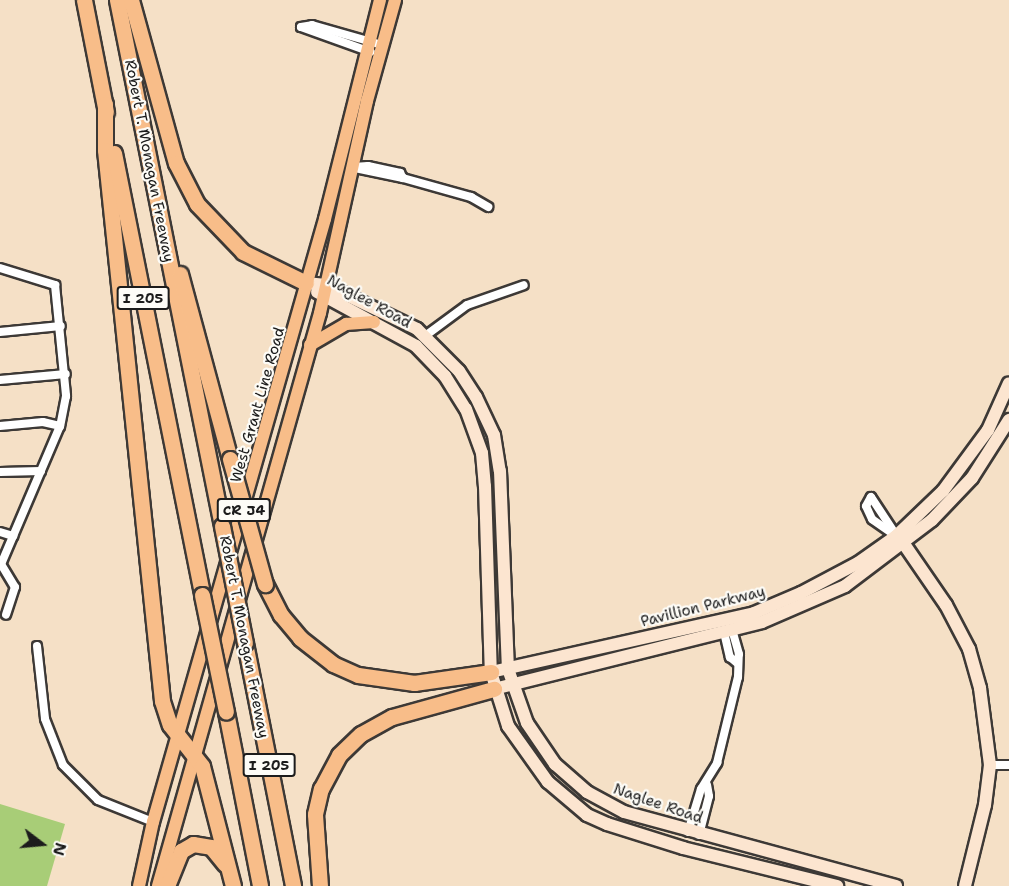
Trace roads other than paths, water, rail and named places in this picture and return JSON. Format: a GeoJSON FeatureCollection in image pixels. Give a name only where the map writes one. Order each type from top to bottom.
{"type":"FeatureCollection","features":[{"type":"Feature","properties":{"kind":"highway","name":"I 205"},"geometry":{"type":"LineString","coordinates":[[84,0],[260,886]]}},
{"type":"Feature","properties":{"kind":"highway","name":"Robert T. Monagan Freeway"},"geometry":{"type":"LineString","coordinates":[[117,0],[293,886]]}},
{"type":"Feature","properties":{"kind":"highway"},"geometry":{"type":"LineString","coordinates":[[131,0],[176,163],[197,204],[243,252],[306,284]]}},
{"type":"Feature","properties":{"kind":"highway"},"geometry":{"type":"LineString","coordinates":[[105,104],[105,150],[162,701],[166,717],[195,752],[205,775],[233,886]]}},
{"type":"Feature","properties":{"kind":"highway"},"geometry":{"type":"LineString","coordinates":[[164,237],[183,281],[265,584],[281,615],[300,638],[333,664],[358,675],[414,683],[490,672]]}},
{"type":"Feature","properties":{"kind":"highway"},"geometry":{"type":"LineString","coordinates":[[320,886],[315,813],[321,789],[339,755],[361,734],[392,717],[494,689]]}},
{"type":"Feature","properties":{"kind":"highway"},"geometry":{"type":"LineString","coordinates":[[167,886],[181,851],[193,844],[211,847],[229,870]]}},
{"type":"Feature","properties":{"kind":"main road","name":"West Grant Line Road"},"geometry":{"type":"LineString","coordinates":[[139,886],[153,822],[180,735],[306,284],[380,0]]}},
{"type":"Feature","properties":{"kind":"main road","name":"CR J4"},"geometry":{"type":"LineString","coordinates":[[158,886],[325,291],[381,50],[395,0]]}},
{"type":"Feature","properties":{"kind":"main road","name":"Naglee Road"},"geometry":{"type":"LineString","coordinates":[[306,284],[399,318],[425,336],[459,371],[494,435],[500,471],[508,669],[518,704],[538,741],[574,782],[606,804],[694,833],[896,886]]}},
{"type":"Feature","properties":{"kind":"main road","name":"Naglee Road"},"geometry":{"type":"LineString","coordinates":[[325,291],[416,346],[445,376],[466,409],[478,439],[485,486],[490,672],[508,726],[526,756],[548,782],[587,815],[683,848],[837,886]]}},
{"type":"Feature","properties":{"kind":"main road"},"geometry":{"type":"LineString","coordinates":[[310,345],[346,324],[374,322]]}},
{"type":"Feature","properties":{"kind":"main road","name":"Pavillion Parkway"},"geometry":{"type":"LineString","coordinates":[[494,689],[728,631],[811,604],[845,586],[900,540],[965,463],[988,430],[1009,383]]}},
{"type":"Feature","properties":{"kind":"main road","name":"Pavillion Parkway"},"geometry":{"type":"LineString","coordinates":[[490,672],[754,613],[820,583],[932,520],[972,478],[1009,420]]}},
{"type":"Feature","properties":{"kind":"main road"},"geometry":{"type":"LineString","coordinates":[[900,540],[946,605],[969,649],[980,688],[990,765],[985,805],[965,886]]}},
{"type":"Feature","properties":{"kind":"main road"},"geometry":{"type":"LineString","coordinates":[[153,822],[166,855]]}},
{"type":"Feature","properties":{"kind":"street"},"geometry":{"type":"LineString","coordinates":[[367,46],[312,25],[301,27],[367,46],[381,50]]}},
{"type":"Feature","properties":{"kind":"street"},"geometry":{"type":"LineString","coordinates":[[353,167],[377,168],[400,173],[403,178],[471,197],[488,207]]}},
{"type":"Feature","properties":{"kind":"street"},"geometry":{"type":"LineString","coordinates":[[0,268],[55,285],[66,374],[60,426],[0,564],[15,587],[6,615]]}},
{"type":"Feature","properties":{"kind":"street"},"geometry":{"type":"LineString","coordinates":[[425,336],[467,305],[524,285]]}},
{"type":"Feature","properties":{"kind":"street"},"geometry":{"type":"LineString","coordinates":[[0,332],[61,326]]}},
{"type":"Feature","properties":{"kind":"street"},"geometry":{"type":"LineString","coordinates":[[0,380],[66,374]]}},
{"type":"Feature","properties":{"kind":"street"},"geometry":{"type":"LineString","coordinates":[[0,426],[43,422],[60,426]]}},
{"type":"Feature","properties":{"kind":"street"},"geometry":{"type":"LineString","coordinates":[[0,472],[41,471]]}},
{"type":"Feature","properties":{"kind":"street"},"geometry":{"type":"LineString","coordinates":[[0,532],[13,536]]}},
{"type":"Feature","properties":{"kind":"street"},"geometry":{"type":"LineString","coordinates":[[694,833],[709,796],[708,785],[717,763],[738,677],[736,662],[730,657],[728,631]]}},
{"type":"Feature","properties":{"kind":"street"},"geometry":{"type":"LineString","coordinates":[[38,646],[45,718],[63,765],[98,800],[153,822]]}},
{"type":"Feature","properties":{"kind":"street"},"geometry":{"type":"LineString","coordinates":[[990,765],[1009,765]]}}]}
